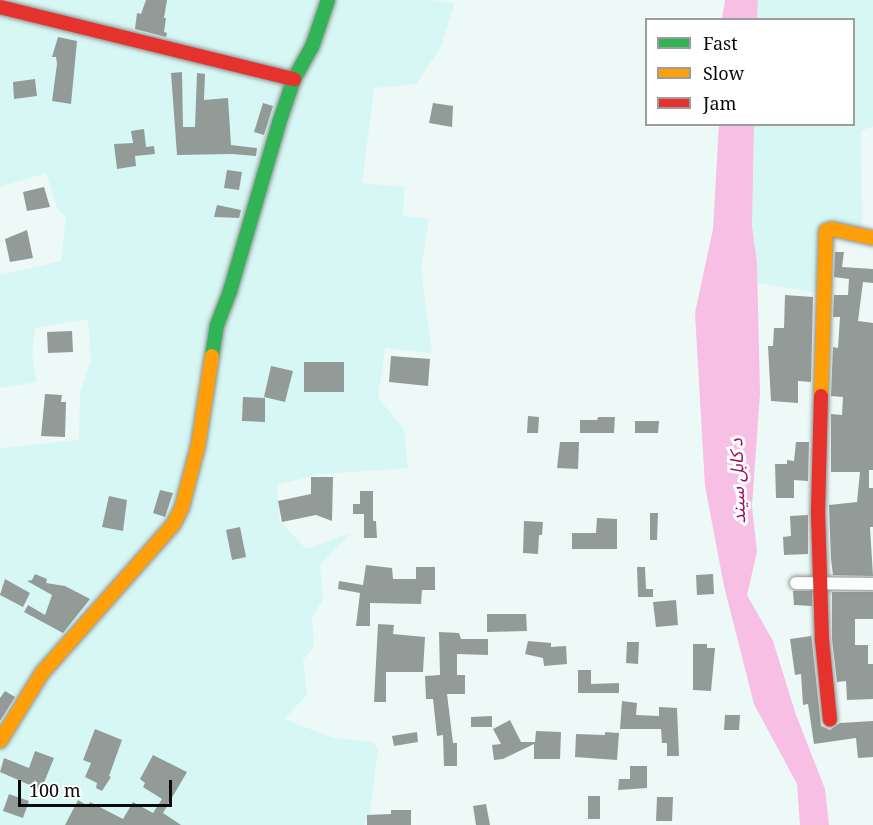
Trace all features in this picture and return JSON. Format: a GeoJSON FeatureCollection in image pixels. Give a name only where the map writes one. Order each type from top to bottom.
{"type":"FeatureCollection","features":[{"type":"Feature","properties":{"kind":"street"},"geometry":{"type":"LineString","coordinates":[[0,741],[42,673],[173,525],[182,507],[198,446],[216,325],[230,291],[294,79],[312,47],[328,0]]}},
{"type":"Feature","properties":{"kind":"street"},"geometry":{"type":"LineString","coordinates":[[0,7],[294,79]]}},
{"type":"Feature","properties":{"kind":"street"},"geometry":{"type":"LineString","coordinates":[[830,720],[822,640],[818,513],[825,236],[826,231],[832,230],[873,238]]}},
{"type":"Feature","properties":{"kind":"street"},"geometry":{"type":"LineString","coordinates":[[796,583],[873,584]]}},
{"type":"Feature","properties":{"kind":"shaded area"},"geometry":{"type":"Polygon","coordinates":[[[0,0],[433,0],[454,4],[441,47],[416,84],[374,88],[362,183],[404,187],[403,216],[429,219],[421,269],[432,353],[385,348],[378,398],[404,429],[408,468],[321,474],[277,485],[280,521],[306,549],[351,533],[320,565],[323,599],[312,618],[314,647],[303,660],[307,695],[284,719],[334,738],[374,742],[378,750],[370,813],[364,825],[0,825],[0,448],[79,440],[80,394],[91,359],[88,319],[35,328],[32,354],[37,382],[0,388],[0,275],[61,261],[66,216],[58,210],[46,173],[0,187],[0,0]]]}},
{"type":"Feature","properties":{"kind":"shaded area"},"geometry":{"type":"Polygon","coordinates":[[[758,0],[873,0],[873,126],[861,131],[862,229],[824,227],[819,293],[758,283],[752,226],[754,126],[855,126],[855,18],[757,18],[758,0]]]}},
{"type":"Feature","properties":{"kind":"water"},"geometry":{"type":"Polygon","coordinates":[[[725,0],[758,0],[757,18],[722,18],[725,0]]]}},
{"type":"Feature","properties":{"kind":"water","name":"د کابل سيند"},"geometry":{"type":"Polygon","coordinates":[[[719,126],[754,126],[752,226],[757,264],[760,393],[752,506],[757,552],[747,595],[773,641],[796,715],[825,789],[829,825],[800,825],[797,784],[754,704],[724,586],[705,486],[695,313],[713,229],[719,126]]]}},
{"type":"Feature","properties":{"kind":"building"},"geometry":{"type":"Polygon","coordinates":[[[146,0],[167,0],[164,18],[166,18],[164,32],[167,33],[166,37],[135,29],[137,13],[141,14],[146,0]]]}},
{"type":"Feature","properties":{"kind":"building"},"geometry":{"type":"Polygon","coordinates":[[[58,37],[77,41],[71,104],[52,101],[57,64],[56,57],[52,57],[58,37]]]}},
{"type":"Feature","properties":{"kind":"building"},"geometry":{"type":"Polygon","coordinates":[[[182,72],[183,127],[195,127],[197,73],[205,74],[204,100],[228,98],[231,145],[257,148],[256,156],[177,155],[171,73],[182,72]]]}},
{"type":"Feature","properties":{"kind":"building"},"geometry":{"type":"Polygon","coordinates":[[[35,79],[37,96],[14,99],[13,82],[35,79]]]}},
{"type":"Feature","properties":{"kind":"building"},"geometry":{"type":"Polygon","coordinates":[[[263,103],[273,106],[264,135],[254,132],[263,103]]]}},
{"type":"Feature","properties":{"kind":"building"},"geometry":{"type":"Polygon","coordinates":[[[433,103],[453,106],[452,127],[429,123],[433,103]]]}},
{"type":"Feature","properties":{"kind":"building"},"geometry":{"type":"Polygon","coordinates":[[[144,129],[146,147],[154,146],[155,154],[135,156],[136,166],[117,169],[114,144],[133,143],[131,131],[144,129]]]}},
{"type":"Feature","properties":{"kind":"building"},"geometry":{"type":"Polygon","coordinates":[[[227,170],[242,172],[239,190],[224,188],[227,170]]]}},
{"type":"Feature","properties":{"kind":"building"},"geometry":{"type":"Polygon","coordinates":[[[44,187],[50,207],[27,211],[23,192],[44,187]]]}},
{"type":"Feature","properties":{"kind":"building"},"geometry":{"type":"Polygon","coordinates":[[[217,205],[241,210],[239,218],[214,217],[217,205]]]}},
{"type":"Feature","properties":{"kind":"building"},"geometry":{"type":"Polygon","coordinates":[[[27,230],[33,258],[10,262],[5,239],[27,230]]]}},
{"type":"Feature","properties":{"kind":"building"},"geometry":{"type":"Polygon","coordinates":[[[835,252],[844,252],[842,267],[873,269],[873,283],[863,282],[858,321],[873,323],[873,470],[869,470],[869,488],[873,488],[873,527],[870,527],[873,576],[833,575],[831,559],[829,505],[857,502],[860,472],[831,472],[831,414],[842,415],[843,397],[831,396],[833,347],[838,348],[840,317],[833,317],[834,295],[848,295],[849,279],[834,277],[835,252]]]}},
{"type":"Feature","properties":{"kind":"building"},"geometry":{"type":"Polygon","coordinates":[[[785,295],[813,297],[811,382],[798,381],[798,403],[771,401],[768,346],[773,346],[774,328],[784,328],[785,295]]]}},
{"type":"Feature","properties":{"kind":"building"},"geometry":{"type":"Polygon","coordinates":[[[72,331],[73,352],[48,353],[47,332],[72,331]]]}},
{"type":"Feature","properties":{"kind":"building"},"geometry":{"type":"Polygon","coordinates":[[[391,356],[430,359],[428,386],[389,382],[391,356]]]}},
{"type":"Feature","properties":{"kind":"building"},"geometry":{"type":"Polygon","coordinates":[[[304,362],[344,362],[344,392],[304,392],[304,362]]]}},
{"type":"Feature","properties":{"kind":"building"},"geometry":{"type":"Polygon","coordinates":[[[271,366],[293,371],[285,402],[264,397],[271,366]]]}},
{"type":"Feature","properties":{"kind":"building"},"geometry":{"type":"Polygon","coordinates":[[[45,394],[62,395],[61,402],[66,402],[65,437],[41,436],[45,394]]]}},
{"type":"Feature","properties":{"kind":"building"},"geometry":{"type":"Polygon","coordinates":[[[243,397],[265,398],[265,422],[242,421],[243,397]]]}},
{"type":"Feature","properties":{"kind":"building"},"geometry":{"type":"Polygon","coordinates":[[[528,416],[539,417],[538,433],[527,433],[528,416]]]}},
{"type":"Feature","properties":{"kind":"building"},"geometry":{"type":"Polygon","coordinates":[[[598,417],[615,417],[614,433],[580,433],[580,420],[597,420],[598,417]]]}},
{"type":"Feature","properties":{"kind":"building"},"geometry":{"type":"Polygon","coordinates":[[[635,421],[659,421],[658,433],[635,433],[635,421]]]}},
{"type":"Feature","properties":{"kind":"building"},"geometry":{"type":"Polygon","coordinates":[[[560,442],[579,442],[578,469],[557,468],[560,442]]]}},
{"type":"Feature","properties":{"kind":"building"},"geometry":{"type":"Polygon","coordinates":[[[796,442],[809,442],[808,481],[794,480],[794,498],[776,498],[775,464],[787,464],[787,460],[794,461],[796,442]]]}},
{"type":"Feature","properties":{"kind":"building"},"geometry":{"type":"Polygon","coordinates":[[[311,477],[333,477],[332,521],[316,515],[282,522],[278,501],[311,494],[311,477]]]}},
{"type":"Feature","properties":{"kind":"building"},"geometry":{"type":"Polygon","coordinates":[[[160,490],[173,493],[165,517],[153,513],[160,490]]]}},
{"type":"Feature","properties":{"kind":"building"},"geometry":{"type":"Polygon","coordinates":[[[360,491],[373,491],[373,521],[376,521],[377,538],[364,538],[364,514],[353,514],[353,504],[360,504],[360,491]]]}},
{"type":"Feature","properties":{"kind":"building"},"geometry":{"type":"Polygon","coordinates":[[[109,496],[127,500],[123,531],[102,527],[109,496]]]}},
{"type":"Feature","properties":{"kind":"building"},"geometry":{"type":"Polygon","coordinates":[[[650,513],[658,513],[657,540],[650,540],[650,513]]]}},
{"type":"Feature","properties":{"kind":"building"},"geometry":{"type":"Polygon","coordinates":[[[808,515],[808,554],[784,555],[783,537],[791,536],[790,516],[808,515]]]}},
{"type":"Feature","properties":{"kind":"building"},"geometry":{"type":"Polygon","coordinates":[[[597,518],[617,519],[617,549],[572,549],[572,533],[596,533],[597,518]]]}},
{"type":"Feature","properties":{"kind":"building"},"geometry":{"type":"Polygon","coordinates":[[[524,521],[543,522],[542,535],[539,535],[538,554],[523,553],[524,521]]]}},
{"type":"Feature","properties":{"kind":"building"},"geometry":{"type":"Polygon","coordinates":[[[240,527],[246,557],[232,560],[226,530],[240,527]]]}},
{"type":"Feature","properties":{"kind":"building"},"geometry":{"type":"Polygon","coordinates":[[[366,565],[392,568],[393,579],[416,579],[416,567],[435,567],[435,590],[422,590],[421,604],[370,603],[370,626],[356,626],[360,593],[338,589],[339,581],[363,585],[366,565]]]}},
{"type":"Feature","properties":{"kind":"building"},"geometry":{"type":"Polygon","coordinates":[[[637,567],[645,567],[646,589],[653,589],[653,597],[638,597],[637,567]]]}},
{"type":"Feature","properties":{"kind":"building"},"geometry":{"type":"Polygon","coordinates":[[[35,574],[47,579],[46,583],[65,586],[90,599],[63,633],[24,612],[28,605],[45,615],[52,595],[27,581],[32,580],[35,574]]]}},
{"type":"Feature","properties":{"kind":"building"},"geometry":{"type":"Polygon","coordinates":[[[713,574],[714,594],[697,595],[696,575],[713,574]]]}},
{"type":"Feature","properties":{"kind":"building"},"geometry":{"type":"Polygon","coordinates":[[[5,579],[30,593],[23,607],[0,595],[5,579]]]}},
{"type":"Feature","properties":{"kind":"building"},"geometry":{"type":"Polygon","coordinates":[[[793,591],[812,591],[812,606],[794,605],[793,591]]]}},
{"type":"Feature","properties":{"kind":"building"},"geometry":{"type":"Polygon","coordinates":[[[832,592],[873,592],[873,619],[855,619],[855,645],[868,645],[868,664],[873,664],[873,699],[847,700],[846,681],[837,682],[832,639],[832,592]]]}},
{"type":"Feature","properties":{"kind":"building"},"geometry":{"type":"Polygon","coordinates":[[[676,600],[678,625],[656,627],[653,602],[676,600]]]}},
{"type":"Feature","properties":{"kind":"building"},"geometry":{"type":"Polygon","coordinates":[[[487,614],[526,614],[527,631],[487,632],[487,614]]]}},
{"type":"Feature","properties":{"kind":"building"},"geometry":{"type":"Polygon","coordinates":[[[378,624],[394,625],[393,634],[425,637],[423,672],[386,672],[386,702],[374,702],[378,624]]]}},
{"type":"Feature","properties":{"kind":"building"},"geometry":{"type":"Polygon","coordinates":[[[439,632],[459,633],[461,639],[488,639],[488,655],[457,654],[457,675],[465,675],[465,694],[447,694],[453,743],[457,743],[457,766],[444,766],[443,735],[437,736],[433,699],[426,699],[425,676],[440,675],[439,632]]]}},
{"type":"Feature","properties":{"kind":"building"},"geometry":{"type":"Polygon","coordinates":[[[811,633],[821,726],[830,730],[840,723],[873,721],[873,757],[858,758],[856,738],[814,744],[808,704],[803,705],[801,674],[795,675],[790,639],[811,636],[811,633]]]}},
{"type":"Feature","properties":{"kind":"building"},"geometry":{"type":"Polygon","coordinates":[[[528,641],[551,643],[551,647],[566,646],[567,664],[544,666],[543,658],[525,654],[528,641]]]}},
{"type":"Feature","properties":{"kind":"building"},"geometry":{"type":"Polygon","coordinates":[[[627,642],[639,642],[638,664],[626,663],[627,642]]]}},
{"type":"Feature","properties":{"kind":"building"},"geometry":{"type":"Polygon","coordinates":[[[693,644],[707,644],[707,648],[715,648],[711,691],[693,690],[693,644]]]}},
{"type":"Feature","properties":{"kind":"building"},"geometry":{"type":"Polygon","coordinates":[[[578,670],[591,670],[591,684],[619,683],[619,693],[578,693],[578,670]]]}},
{"type":"Feature","properties":{"kind":"building"},"geometry":{"type":"Polygon","coordinates":[[[5,691],[15,697],[0,721],[0,698],[5,691]]]}},
{"type":"Feature","properties":{"kind":"building"},"geometry":{"type":"Polygon","coordinates":[[[622,701],[637,703],[636,715],[659,716],[659,707],[677,708],[679,756],[667,756],[667,743],[662,743],[661,729],[620,729],[622,701]]]}},
{"type":"Feature","properties":{"kind":"building"},"geometry":{"type":"Polygon","coordinates":[[[725,715],[740,715],[739,730],[724,730],[725,715]]]}},
{"type":"Feature","properties":{"kind":"building"},"geometry":{"type":"Polygon","coordinates":[[[492,716],[492,727],[471,727],[471,717],[492,716]]]}},
{"type":"Feature","properties":{"kind":"building"},"geometry":{"type":"Polygon","coordinates":[[[510,720],[521,742],[535,742],[536,731],[561,732],[560,759],[534,759],[534,744],[503,759],[494,760],[492,745],[501,744],[493,729],[510,720]]]}},
{"type":"Feature","properties":{"kind":"building"},"geometry":{"type":"Polygon","coordinates":[[[95,729],[122,740],[109,776],[111,777],[102,791],[96,788],[97,783],[85,777],[91,763],[83,760],[95,729]]]}},
{"type":"Feature","properties":{"kind":"building"},"geometry":{"type":"Polygon","coordinates":[[[417,732],[418,742],[394,746],[392,736],[417,732]]]}},
{"type":"Feature","properties":{"kind":"building"},"geometry":{"type":"Polygon","coordinates":[[[605,732],[619,733],[617,760],[575,757],[576,734],[605,735],[605,732]]]}},
{"type":"Feature","properties":{"kind":"building"},"geometry":{"type":"Polygon","coordinates":[[[35,751],[54,758],[41,790],[0,772],[4,758],[29,768],[35,751]]]}},
{"type":"Feature","properties":{"kind":"building"},"geometry":{"type":"Polygon","coordinates":[[[153,755],[187,772],[163,813],[181,825],[65,825],[78,800],[88,806],[90,802],[123,819],[133,802],[153,813],[162,799],[143,787],[145,783],[140,779],[153,755]]]}},
{"type":"Feature","properties":{"kind":"building"},"geometry":{"type":"Polygon","coordinates":[[[630,766],[647,766],[647,788],[618,790],[619,779],[630,779],[630,766]]]}},
{"type":"Feature","properties":{"kind":"building"},"geometry":{"type":"Polygon","coordinates":[[[9,794],[29,801],[23,818],[3,811],[9,794]]]}},
{"type":"Feature","properties":{"kind":"building"},"geometry":{"type":"Polygon","coordinates":[[[588,796],[600,796],[600,819],[588,819],[588,796]]]}},
{"type":"Feature","properties":{"kind":"building"},"geometry":{"type":"Polygon","coordinates":[[[657,797],[673,797],[672,821],[656,821],[657,797]]]}},
{"type":"Feature","properties":{"kind":"building"},"geometry":{"type":"Polygon","coordinates":[[[486,804],[490,825],[476,825],[473,806],[486,804]]]}},
{"type":"Feature","properties":{"kind":"building"},"geometry":{"type":"Polygon","coordinates":[[[391,810],[411,810],[411,825],[367,825],[367,815],[391,814],[391,810]]]}},
{"type":"Feature","properties":{"kind":"traffic: fast"},"geometry":{"type":"LineString","coordinates":[[212,356],[217,325],[230,291],[279,123],[294,79],[312,47],[328,0]]}},
{"type":"Feature","properties":{"kind":"traffic: slow"},"geometry":{"type":"LineString","coordinates":[[821,396],[826,231],[832,229],[873,238]]}},
{"type":"Feature","properties":{"kind":"traffic: slow"},"geometry":{"type":"LineString","coordinates":[[0,741],[42,673],[173,525],[182,507],[198,446],[212,356]]}},
{"type":"Feature","properties":{"kind":"traffic: jam"},"geometry":{"type":"LineString","coordinates":[[0,7],[294,79]]}},
{"type":"Feature","properties":{"kind":"traffic: jam"},"geometry":{"type":"LineString","coordinates":[[821,396],[818,513],[822,640],[830,720]]}}]}
